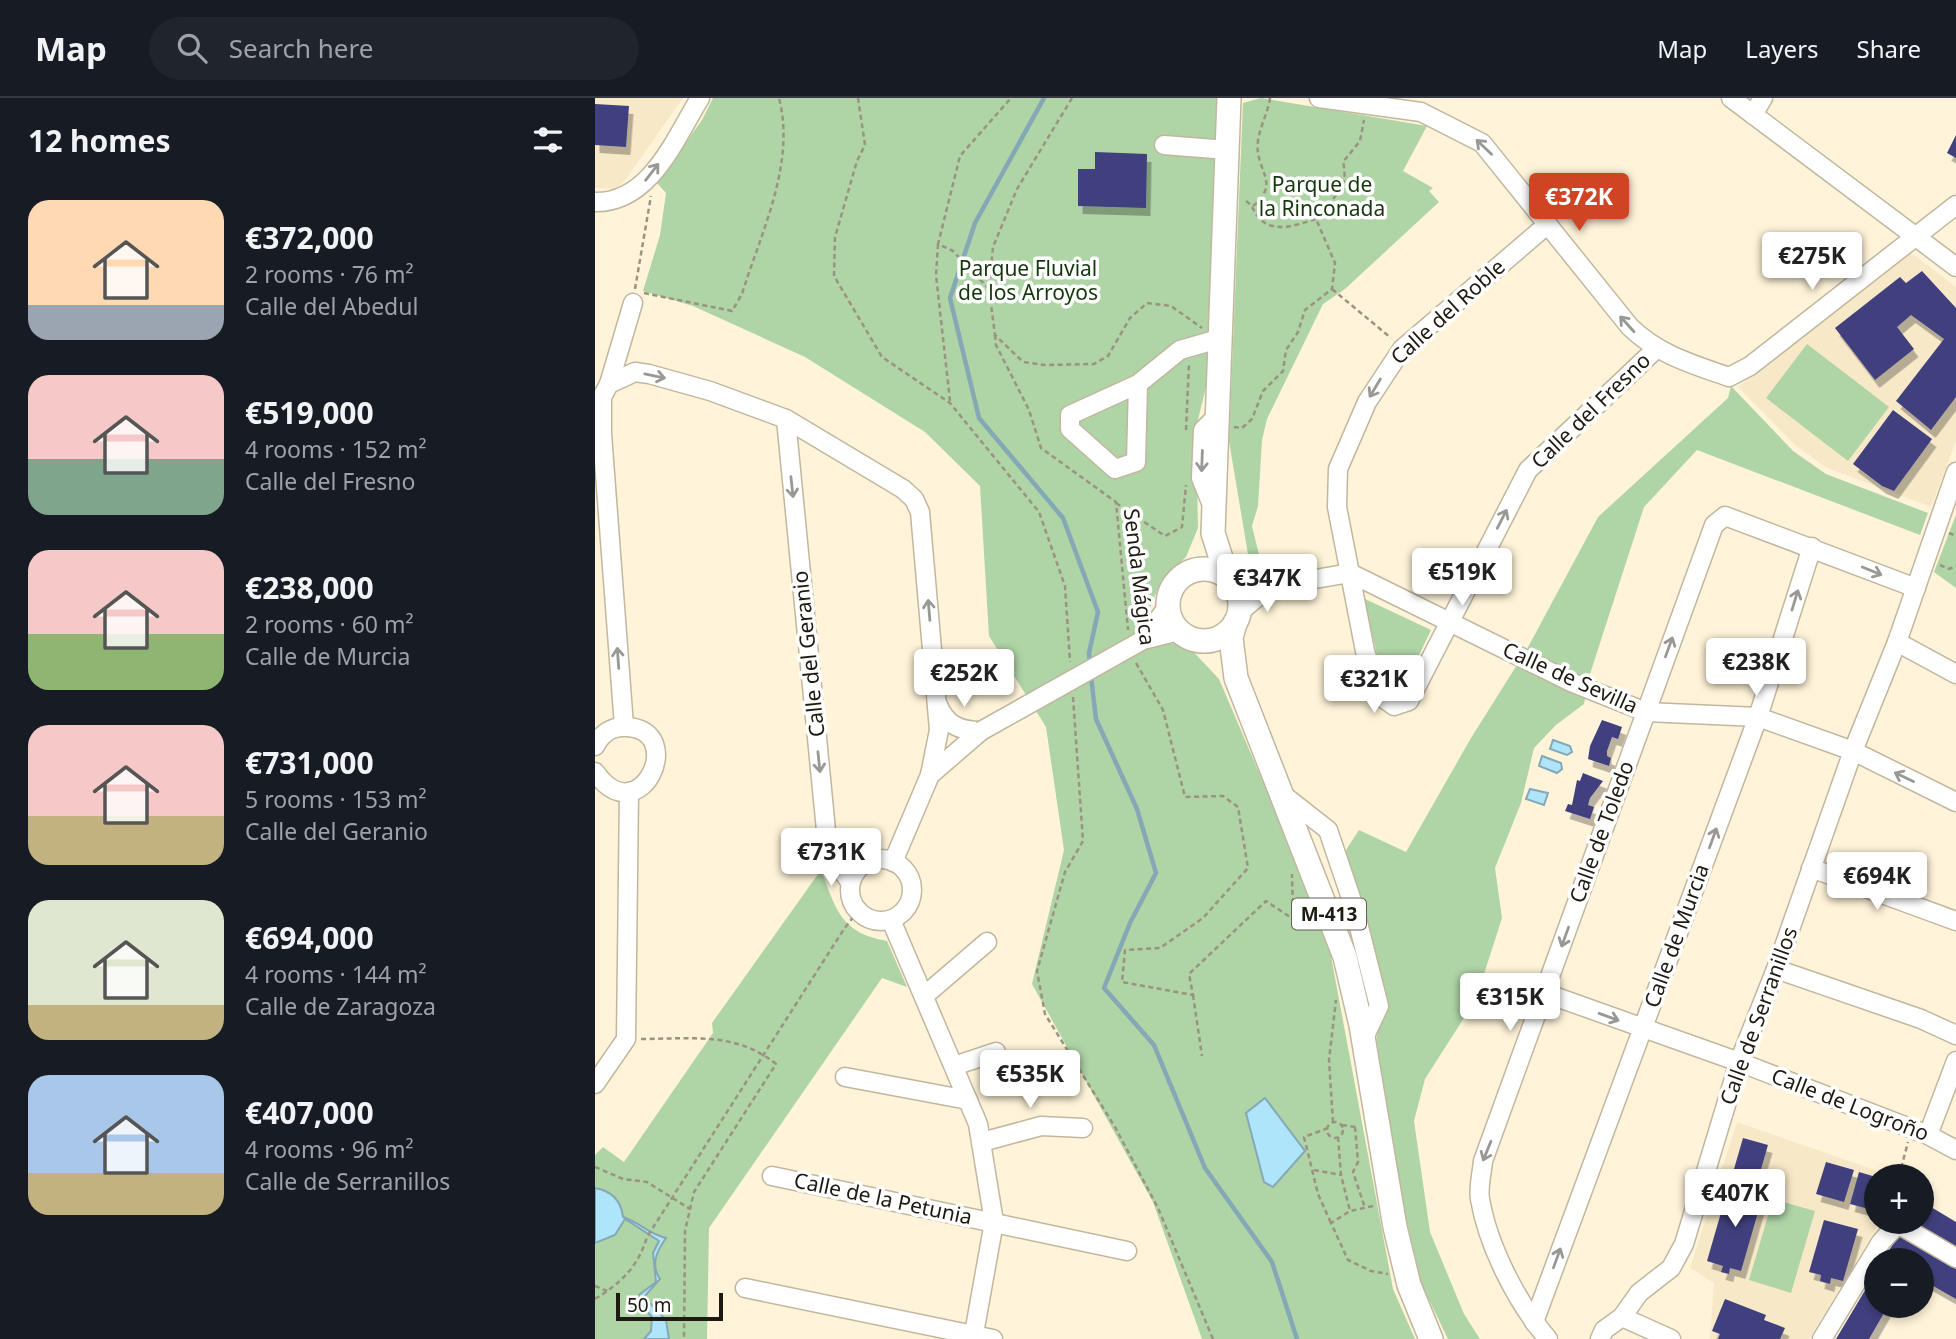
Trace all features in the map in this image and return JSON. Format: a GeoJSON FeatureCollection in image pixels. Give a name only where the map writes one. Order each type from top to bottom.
{"type":"FeatureCollection","features":[{"type":"Feature","properties":{"kind":"main road","name":"M-413"},"geometry":{"type":"LineString","coordinates":[[1229,98],[1217,338],[1218,420],[1213,533],[1231,582],[1237,618],[1231,638],[1236,678],[1345,957],[1364,1038],[1409,1285],[1431,1339]]}},
{"type":"Feature","properties":{"kind":"main road"},"geometry":{"type":"LineString","coordinates":[[1168,606],[1176,582],[1203,551],[1213,533]]}},
{"type":"Feature","properties":{"kind":"main road"},"geometry":{"type":"LineString","coordinates":[[1176,582],[1195,570],[1206,569],[1231,582]]}},
{"type":"Feature","properties":{"kind":"main road","name":"M-413"},"geometry":{"type":"LineString","coordinates":[[1168,606],[1169,615],[1236,678]]}},
{"type":"Feature","properties":{"kind":"main road"},"geometry":{"type":"LineString","coordinates":[[1189,636],[1220,638],[1237,618]]}},
{"type":"Feature","properties":{"kind":"street"},"geometry":{"type":"LineString","coordinates":[[595,202],[616,201],[641,186],[665,156],[700,98]]}},
{"type":"Feature","properties":{"kind":"street"},"geometry":{"type":"LineString","coordinates":[[1319,98],[1425,105],[1482,143],[1622,318],[1656,349],[1729,377],[1750,366],[1956,205]]}},
{"type":"Feature","properties":{"kind":"street"},"geometry":{"type":"LineString","coordinates":[[1731,98],[1956,267]]}},
{"type":"Feature","properties":{"kind":"street"},"geometry":{"type":"LineString","coordinates":[[1753,115],[1763,98]]}},
{"type":"Feature","properties":{"kind":"street"},"geometry":{"type":"LineString","coordinates":[[1164,145],[1227,150]]}},
{"type":"Feature","properties":{"kind":"street","name":"Calle del Roble"},"geometry":{"type":"LineString","coordinates":[[1448,623],[1409,701],[1394,706],[1379,695],[1365,651],[1336,507],[1338,469],[1367,402],[1387,367],[1402,349],[1548,224]]}},
{"type":"Feature","properties":{"kind":"street"},"geometry":{"type":"LineString","coordinates":[[624,726],[602,434],[602,397],[609,384],[633,303]]}},
{"type":"Feature","properties":{"kind":"street"},"geometry":{"type":"LineString","coordinates":[[1138,384],[1136,462],[1115,469],[1070,429],[1070,415],[1138,384],[1189,346],[1217,338]]}},
{"type":"Feature","properties":{"kind":"street","name":"Calle del Fresno"},"geometry":{"type":"LineString","coordinates":[[1448,623],[1528,470],[1656,349]]}},
{"type":"Feature","properties":{"kind":"street"},"geometry":{"type":"LineString","coordinates":[[609,384],[635,372],[649,374],[710,391],[786,419],[903,489],[914,499],[920,512],[939,730],[930,775],[893,862]]}},
{"type":"Feature","properties":{"kind":"street","name":"Calle del Geranio"},"geometry":{"type":"LineString","coordinates":[[786,419],[828,851],[850,882]]}},
{"type":"Feature","properties":{"kind":"street","name":"Calle de Serranillos"},"geometry":{"type":"LineString","coordinates":[[1600,1339],[1604,1330],[1622,1317],[1639,1293],[1671,1268],[1684,1244],[1739,1062],[1776,969],[1853,751],[1897,642],[1956,472]]}},
{"type":"Feature","properties":{"kind":"street","name":"Calle de Toledo"},"geometry":{"type":"LineString","coordinates":[[1548,1339],[1510,1283],[1480,1197],[1483,1161],[1714,525],[1725,516],[1916,588]]}},
{"type":"Feature","properties":{"kind":"street","name":"Calle de Murcia"},"geometry":{"type":"LineString","coordinates":[[1534,1322],[1758,717],[1812,547]]}},
{"type":"Feature","properties":{"kind":"street"},"geometry":{"type":"LineString","coordinates":[[1231,582],[1269,587],[1350,573]]}},
{"type":"Feature","properties":{"kind":"street","name":"Calle de Sevilla"},"geometry":{"type":"LineString","coordinates":[[1350,573],[1573,683],[1646,712],[1758,717],[1853,751],[1956,802]]}},
{"type":"Feature","properties":{"kind":"street"},"geometry":{"type":"LineString","coordinates":[[1237,618],[1269,587]]}},
{"type":"Feature","properties":{"kind":"street"},"geometry":{"type":"LineString","coordinates":[[930,775],[981,732],[1136,636],[1168,606]]}},
{"type":"Feature","properties":{"kind":"street"},"geometry":{"type":"LineString","coordinates":[[1136,636],[1189,636]]}},
{"type":"Feature","properties":{"kind":"street"},"geometry":{"type":"LineString","coordinates":[[1897,642],[1956,674]]}},
{"type":"Feature","properties":{"kind":"street"},"geometry":{"type":"LineString","coordinates":[[937,702],[943,717],[950,724],[966,731],[981,732]]}},
{"type":"Feature","properties":{"kind":"street"},"geometry":{"type":"LineString","coordinates":[[595,746],[606,732],[624,726],[647,735],[657,755],[655,771],[649,781],[629,792],[611,789],[595,772]]}},
{"type":"Feature","properties":{"kind":"street"},"geometry":{"type":"LineString","coordinates":[[595,1084],[626,1039],[629,792]]}},
{"type":"Feature","properties":{"kind":"street"},"geometry":{"type":"LineString","coordinates":[[1282,794],[1328,830],[1370,962],[1379,1006],[1364,1038]]}},
{"type":"Feature","properties":{"kind":"street"},"geometry":{"type":"LineString","coordinates":[[874,860],[893,862],[909,877],[912,890],[905,911],[891,920],[876,922],[858,911],[849,894],[850,882],[864,864],[874,860]]}},
{"type":"Feature","properties":{"kind":"street"},"geometry":{"type":"LineString","coordinates":[[1811,868],[1956,921]]}},
{"type":"Feature","properties":{"kind":"street"},"geometry":{"type":"LineString","coordinates":[[891,920],[968,1100],[982,1142],[994,1222],[973,1337]]}},
{"type":"Feature","properties":{"kind":"street"},"geometry":{"type":"LineString","coordinates":[[924,996],[987,942]]}},
{"type":"Feature","properties":{"kind":"street"},"geometry":{"type":"LineString","coordinates":[[1776,969],[1921,1019],[1956,1035]]}},
{"type":"Feature","properties":{"kind":"street","name":"Calle de Logroño"},"geometry":{"type":"LineString","coordinates":[[1545,993],[1642,1030],[1739,1062],[1928,1135],[1956,1150]]}},
{"type":"Feature","properties":{"kind":"street"},"geometry":{"type":"LineString","coordinates":[[954,1066],[996,1052]]}},
{"type":"Feature","properties":{"kind":"street"},"geometry":{"type":"LineString","coordinates":[[1928,1135],[1956,1060]]}},
{"type":"Feature","properties":{"kind":"street"},"geometry":{"type":"LineString","coordinates":[[845,1077],[968,1100]]}},
{"type":"Feature","properties":{"kind":"street"},"geometry":{"type":"LineString","coordinates":[[982,1142],[1041,1126],[1083,1128]]}},
{"type":"Feature","properties":{"kind":"street","name":"Calle de la Petunia"},"geometry":{"type":"LineString","coordinates":[[772,1176],[1127,1251]]}},
{"type":"Feature","properties":{"kind":"street"},"geometry":{"type":"LineString","coordinates":[[1822,1339],[1881,1242],[1898,1224],[1956,1258]]}},
{"type":"Feature","properties":{"kind":"street"},"geometry":{"type":"LineString","coordinates":[[745,1288],[993,1339]]}},
{"type":"Feature","properties":{"kind":"street"},"geometry":{"type":"LineString","coordinates":[[1622,1317],[1671,1339]]}},
{"type":"Feature","properties":{"kind":"path"},"geometry":{"type":"LineString","coordinates":[[641,186],[652,198],[634,291],[731,310],[742,294],[780,178],[783,131],[779,98]]}},
{"type":"Feature","properties":{"kind":"path"},"geometry":{"type":"LineString","coordinates":[[950,403],[936,275],[938,244],[960,156],[1011,98]]}},
{"type":"Feature","properties":{"kind":"path","name":"Senda Mágica"},"geometry":{"type":"LineString","coordinates":[[1072,98],[1017,189],[993,247],[989,289],[996,345],[1029,410],[1041,448],[1116,502],[1136,636]]}},
{"type":"Feature","properties":{"kind":"path"},"geometry":{"type":"LineString","coordinates":[[1253,206],[1264,197],[1268,183],[1258,157],[1258,139],[1270,98]]}},
{"type":"Feature","properties":{"kind":"path"},"geometry":{"type":"LineString","coordinates":[[1246,201],[1253,206],[1262,222],[1273,226],[1290,227],[1316,219],[1342,189],[1347,178],[1343,162],[1360,141],[1366,115]]}},
{"type":"Feature","properties":{"kind":"path"},"geometry":{"type":"LineString","coordinates":[[1218,420],[1242,428],[1252,419],[1263,391],[1283,371],[1286,350],[1298,332],[1305,310],[1332,289],[1335,263],[1316,219]]}},
{"type":"Feature","properties":{"kind":"path"},"geometry":{"type":"LineString","coordinates":[[938,244],[953,251],[989,289]]}},
{"type":"Feature","properties":{"kind":"path"},"geometry":{"type":"LineString","coordinates":[[1332,289],[1402,349]]}},
{"type":"Feature","properties":{"kind":"path"},"geometry":{"type":"LineString","coordinates":[[995,335],[1023,362],[1045,365],[1094,364],[1108,356],[1130,318],[1147,303],[1171,306],[1217,338]]}},
{"type":"Feature","properties":{"kind":"path"},"geometry":{"type":"LineString","coordinates":[[1186,430],[1189,346]]}},
{"type":"Feature","properties":{"kind":"path"},"geometry":{"type":"LineString","coordinates":[[1116,502],[1165,536],[1182,527],[1186,484]]}},
{"type":"Feature","properties":{"kind":"path","name":"Senda Mágica"},"geometry":{"type":"LineString","coordinates":[[1134,659],[1163,710],[1185,797],[1223,796],[1238,807],[1248,868],[1203,918],[1160,948],[1125,950],[1122,982],[1192,995]]}},
{"type":"Feature","properties":{"kind":"path"},"geometry":{"type":"LineString","coordinates":[[1202,1056],[1189,974],[1266,901],[1293,919],[1291,865],[1304,852]]}},
{"type":"Feature","properties":{"kind":"path"},"geometry":{"type":"LineString","coordinates":[[595,1299],[640,1261],[647,1237],[858,911]]}},
{"type":"Feature","properties":{"kind":"path"},"geometry":{"type":"LineString","coordinates":[[1339,991],[1332,1017],[1329,1060],[1333,1122],[1328,1128],[1304,1137],[1318,1194],[1348,1261],[1371,1271],[1391,1275]]}},
{"type":"Feature","properties":{"kind":"path"},"geometry":{"type":"LineString","coordinates":[[626,1039],[730,1039],[764,1055],[776,1065],[694,1192],[685,1231],[684,1339]]}},
{"type":"Feature","properties":{"kind":"path"},"geometry":{"type":"LineString","coordinates":[[1333,1122],[1363,1126]]}},
{"type":"Feature","properties":{"kind":"path"},"geometry":{"type":"LineString","coordinates":[[1342,1125],[1342,1133],[1338,1137],[1341,1175],[1350,1211]]}},
{"type":"Feature","properties":{"kind":"path"},"geometry":{"type":"LineString","coordinates":[[1356,1127],[1358,1162],[1353,1172],[1364,1208]]}},
{"type":"Feature","properties":{"kind":"path"},"geometry":{"type":"LineString","coordinates":[[1328,1128],[1330,1135],[1338,1137]]}},
{"type":"Feature","properties":{"kind":"path"},"geometry":{"type":"LineString","coordinates":[[1902,1164],[1910,1128]]}},
{"type":"Feature","properties":{"kind":"path"},"geometry":{"type":"LineString","coordinates":[[595,1167],[623,1179],[647,1182],[690,1209]]}},
{"type":"Feature","properties":{"kind":"path"},"geometry":{"type":"LineString","coordinates":[[1313,1170],[1341,1175]]}},
{"type":"Feature","properties":{"kind":"path"},"geometry":{"type":"LineString","coordinates":[[1331,1223],[1350,1211],[1392,1202]]}},
{"type":"Feature","properties":{"kind":"path"},"geometry":{"type":"LineString","coordinates":[[595,1286],[607,1291]]}},
{"type":"Feature","properties":{"kind":"shaded area"},"geometry":{"type":"Polygon","coordinates":[[[595,98],[683,98],[624,182],[614,189],[595,188],[595,98]]]}},
{"type":"Feature","properties":{"kind":"shaded area"},"geometry":{"type":"Polygon","coordinates":[[[1910,252],[1956,287],[1956,441],[1931,507],[1827,468],[1796,446],[1738,387],[1910,252]]]}},
{"type":"Feature","properties":{"kind":"shaded area"},"geometry":{"type":"Polygon","coordinates":[[[1737,1122],[1864,1166],[1864,1234],[1872,1234],[1809,1339],[1710,1339],[1714,1283],[1690,1268],[1737,1122]]]}},
{"type":"Feature","properties":{"kind":"green space","name":"Parque Fluvial de los Arroyos"},"geometry":{"type":"Polygon","coordinates":[[[713,98],[1220,98],[1208,379],[1196,428],[1198,528],[1186,557],[1161,581],[1148,613],[1166,643],[1187,645],[1219,679],[1298,864],[1330,951],[1393,1289],[1415,1339],[1202,1339],[1153,1202],[1032,984],[1064,850],[1046,727],[989,636],[980,486],[925,432],[805,357],[693,306],[643,291],[660,235],[666,193],[657,183],[702,120],[713,98]]]}},
{"type":"Feature","properties":{"kind":"green space","name":"Parque de la Rinconada"},"geometry":{"type":"Polygon","coordinates":[[[1261,98],[1427,126],[1403,171],[1433,188],[1429,191],[1439,202],[1345,289],[1323,304],[1267,419],[1262,440],[1258,506],[1252,526],[1265,579],[1252,578],[1229,441],[1243,103],[1261,98]]]}},
{"type":"Feature","properties":{"kind":"green space"},"geometry":{"type":"Polygon","coordinates":[[[1807,344],[1889,407],[1848,461],[1766,398],[1807,344]]]}},
{"type":"Feature","properties":{"kind":"green space"},"geometry":{"type":"Polygon","coordinates":[[[1731,386],[1793,451],[1826,474],[1928,513],[1920,535],[1697,450],[1644,507],[1590,674],[1584,704],[1556,725],[1534,748],[1521,803],[1495,868],[1502,918],[1476,999],[1425,1079],[1414,1121],[1430,1232],[1464,1314],[1480,1339],[1448,1339],[1422,1285],[1402,1201],[1375,1046],[1384,1000],[1344,853],[1359,830],[1406,852],[1471,738],[1527,649],[1598,517],[1728,398],[1731,386]]]}},
{"type":"Feature","properties":{"kind":"green space"},"geometry":{"type":"Polygon","coordinates":[[[1956,515],[1956,588],[1934,572],[1956,515]]]}},
{"type":"Feature","properties":{"kind":"green space"},"geometry":{"type":"Polygon","coordinates":[[[1363,598],[1431,630],[1412,670],[1396,693],[1389,692],[1385,686],[1363,598]]]}},
{"type":"Feature","properties":{"kind":"green space"},"geometry":{"type":"Polygon","coordinates":[[[821,870],[842,918],[859,932],[887,941],[907,987],[882,978],[709,1228],[707,1339],[595,1339],[595,1155],[603,1147],[624,1162],[713,1033],[712,1023],[821,870]]]}},
{"type":"Feature","properties":{"kind":"green space"},"geometry":{"type":"Polygon","coordinates":[[[1773,1199],[1815,1211],[1791,1293],[1749,1280],[1773,1199]]]}},
{"type":"Feature","properties":{"kind":"water"},"geometry":{"type":"Polygon","coordinates":[[[1553,740],[1570,746],[1572,752],[1567,755],[1550,749],[1553,740]]]}},
{"type":"Feature","properties":{"kind":"water"},"geometry":{"type":"Polygon","coordinates":[[[1542,756],[1561,763],[1562,769],[1557,773],[1539,766],[1542,756]]]}},
{"type":"Feature","properties":{"kind":"water"},"geometry":{"type":"Polygon","coordinates":[[[1530,789],[1548,793],[1544,805],[1526,799],[1530,789]]]}},
{"type":"Feature","properties":{"kind":"water"},"geometry":{"type":"Polygon","coordinates":[[[1265,1098],[1305,1151],[1273,1187],[1264,1182],[1246,1113],[1265,1098]]]}},
{"type":"Feature","properties":{"kind":"water"},"geometry":{"type":"Polygon","coordinates":[[[595,1188],[615,1197],[623,1217],[666,1238],[655,1263],[660,1279],[644,1297],[666,1320],[669,1339],[644,1339],[651,1331],[652,1317],[639,1302],[639,1295],[656,1282],[653,1253],[659,1241],[625,1219],[615,1235],[595,1243],[595,1188]]]}},
{"type":"Feature","properties":{"kind":"building"},"geometry":{"type":"Polygon","coordinates":[[[595,104],[629,106],[626,147],[595,145],[595,104]]]}},
{"type":"Feature","properties":{"kind":"building"},"geometry":{"type":"Polygon","coordinates":[[[1956,135],[1956,158],[1947,153],[1956,135]]]}},
{"type":"Feature","properties":{"kind":"building"},"geometry":{"type":"Polygon","coordinates":[[[1095,152],[1147,154],[1146,208],[1078,206],[1078,169],[1095,169],[1095,152]]]}},
{"type":"Feature","properties":{"kind":"building"},"geometry":{"type":"Polygon","coordinates":[[[1922,271],[1956,308],[1956,397],[1931,430],[1896,401],[1944,339],[1911,315],[1897,327],[1914,349],[1875,380],[1835,328],[1900,277],[1906,283],[1922,271]]]}},
{"type":"Feature","properties":{"kind":"building"},"geometry":{"type":"Polygon","coordinates":[[[1893,410],[1932,439],[1894,491],[1882,486],[1853,464],[1893,410]]]}},
{"type":"Feature","properties":{"kind":"building"},"geometry":{"type":"Polygon","coordinates":[[[1602,720],[1622,727],[1618,739],[1612,737],[1607,751],[1607,756],[1611,758],[1609,766],[1588,759],[1590,746],[1602,720]]]}},
{"type":"Feature","properties":{"kind":"building"},"geometry":{"type":"Polygon","coordinates":[[[1583,773],[1603,781],[1590,798],[1588,805],[1594,807],[1590,819],[1565,811],[1568,804],[1572,805],[1577,780],[1580,781],[1583,773]]]}},
{"type":"Feature","properties":{"kind":"building"},"geometry":{"type":"Polygon","coordinates":[[[1743,1138],[1768,1145],[1759,1176],[1734,1169],[1743,1138]]]}},
{"type":"Feature","properties":{"kind":"building"},"geometry":{"type":"Polygon","coordinates":[[[1826,1162],[1854,1170],[1844,1202],[1816,1194],[1826,1162]]]}},
{"type":"Feature","properties":{"kind":"building"},"geometry":{"type":"Polygon","coordinates":[[[1859,1172],[1864,1173],[1864,1208],[1850,1204],[1859,1172]]]}},
{"type":"Feature","properties":{"kind":"building"},"geometry":{"type":"Polygon","coordinates":[[[1729,1185],[1763,1195],[1741,1271],[1730,1268],[1729,1274],[1721,1272],[1723,1266],[1707,1261],[1729,1185]]]}},
{"type":"Feature","properties":{"kind":"building"},"geometry":{"type":"Polygon","coordinates":[[[1934,1209],[1956,1222],[1956,1248],[1932,1234],[1934,1234],[1934,1209]]]}},
{"type":"Feature","properties":{"kind":"building"},"geometry":{"type":"Polygon","coordinates":[[[1824,1220],[1858,1229],[1843,1281],[1831,1278],[1830,1284],[1820,1281],[1821,1275],[1809,1272],[1824,1220]]]}},
{"type":"Feature","properties":{"kind":"building"},"geometry":{"type":"Polygon","coordinates":[[[1898,1236],[1919,1248],[1890,1248],[1898,1236]]]}},
{"type":"Feature","properties":{"kind":"building"},"geometry":{"type":"Polygon","coordinates":[[[1934,1256],[1956,1269],[1956,1299],[1934,1286],[1934,1256]]]}},
{"type":"Feature","properties":{"kind":"building"},"geometry":{"type":"Polygon","coordinates":[[[1864,1292],[1864,1318],[1881,1318],[1869,1339],[1836,1339],[1864,1292]]]}},
{"type":"Feature","properties":{"kind":"building"},"geometry":{"type":"Polygon","coordinates":[[[1725,1299],[1766,1315],[1764,1320],[1785,1328],[1780,1339],[1718,1339],[1720,1334],[1712,1331],[1725,1299]]]}},
{"type":"Feature","properties":{"kind":"waterway"},"geometry":{"type":"LineString","coordinates":[[1044,98],[975,223],[950,298],[979,418],[1063,518],[1098,612],[1089,653],[1090,664]]}},
{"type":"Feature","properties":{"kind":"waterway"},"geometry":{"type":"LineString","coordinates":[[1091,676],[1096,719],[1137,809],[1156,873],[1130,923],[1104,988],[1154,1045],[1205,1168],[1272,1262],[1297,1339]]}}]}
